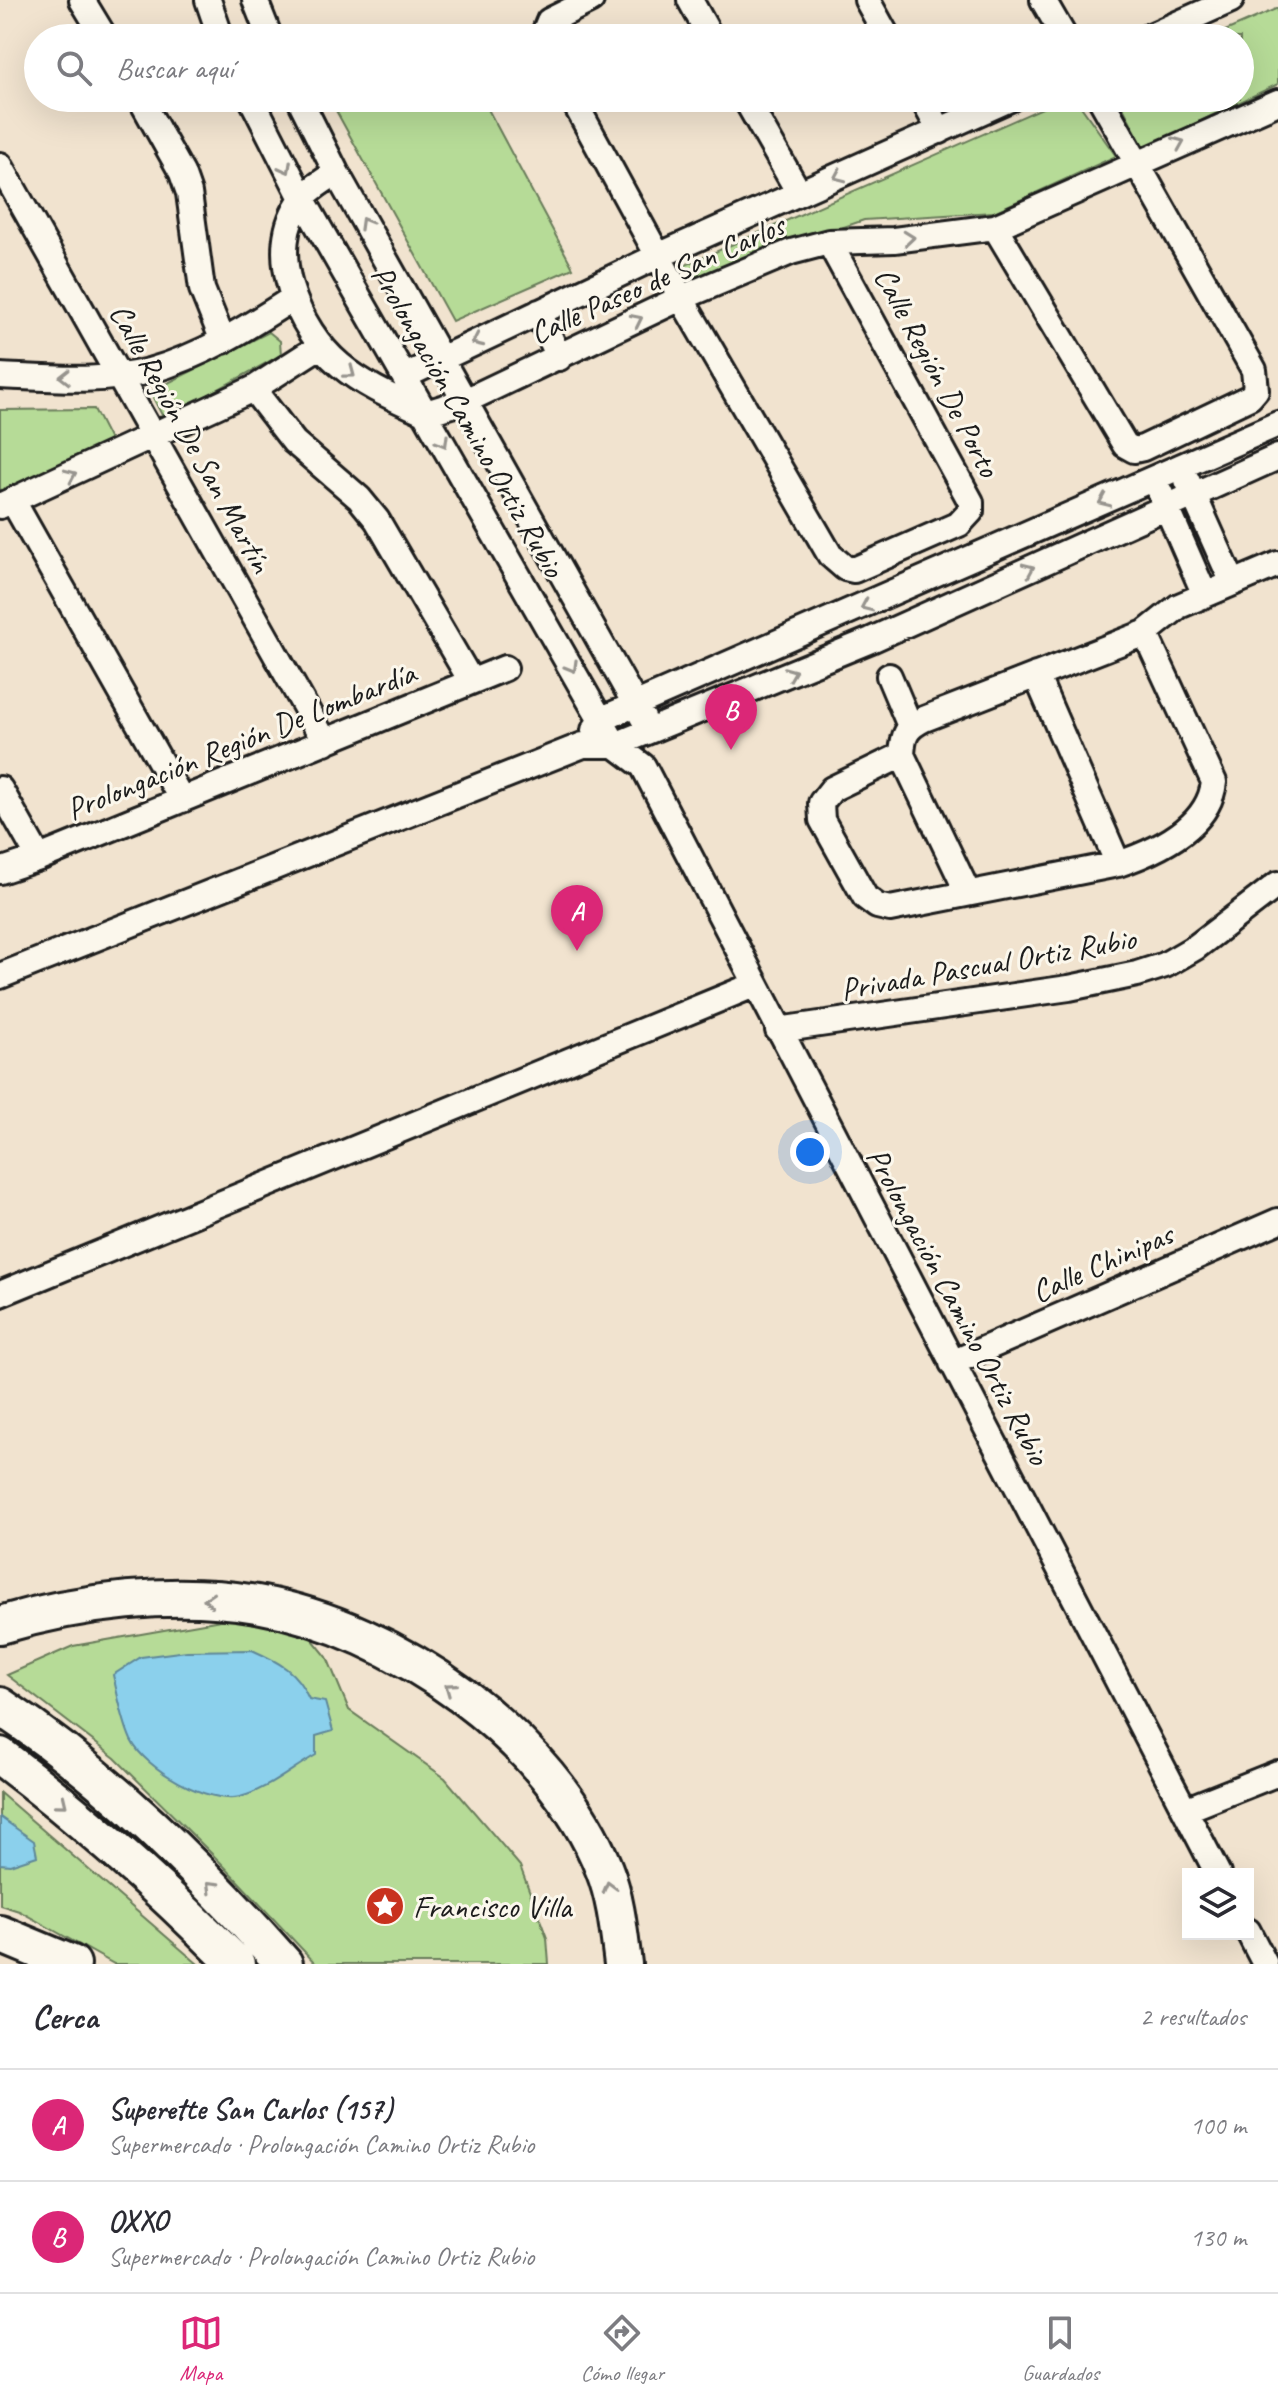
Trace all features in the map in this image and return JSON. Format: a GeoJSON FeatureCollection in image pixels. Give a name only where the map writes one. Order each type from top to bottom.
{"type":"FeatureCollection","features":[{"type":"Feature","properties":{"kind":"highway"},"geometry":{"type":"LineString","coordinates":[[0,1625],[60,1607],[199,1599],[257,1604],[327,1622],[397,1653],[452,1688],[505,1733],[542,1770],[572,1808],[604,1870],[617,1920],[623,1964]]}},
{"type":"Feature","properties":{"kind":"highway"},"geometry":{"type":"LineString","coordinates":[[0,1706],[86,1768],[162,1836],[284,1964]]}},
{"type":"Feature","properties":{"kind":"highway"},"geometry":{"type":"LineString","coordinates":[[0,1756],[63,1803],[173,1900],[236,1964]]}},
{"type":"Feature","properties":{"kind":"highway"},"geometry":{"type":"LineString","coordinates":[[244,1919],[296,1964]]}},
{"type":"Feature","properties":{"kind":"highway"},"geometry":{"type":"LineString","coordinates":[[0,1934],[72,1964]]}},
{"type":"Feature","properties":{"kind":"street"},"geometry":{"type":"LineString","coordinates":[[82,0],[97,24]]}},
{"type":"Feature","properties":{"kind":"street"},"geometry":{"type":"LineString","coordinates":[[208,0],[216,24]]}},
{"type":"Feature","properties":{"kind":"street"},"geometry":{"type":"LineString","coordinates":[[255,0],[264,24]]}},
{"type":"Feature","properties":{"kind":"street"},"geometry":{"type":"LineString","coordinates":[[548,24],[591,0]]}},
{"type":"Feature","properties":{"kind":"street"},"geometry":{"type":"LineString","coordinates":[[690,0],[703,24]]}},
{"type":"Feature","properties":{"kind":"street"},"geometry":{"type":"LineString","coordinates":[[867,0],[880,24]]}},
{"type":"Feature","properties":{"kind":"street"},"geometry":{"type":"LineString","coordinates":[[1043,0],[1057,24]]}},
{"type":"Feature","properties":{"kind":"street"},"geometry":{"type":"LineString","coordinates":[[1176,24],[1224,1]]}},
{"type":"Feature","properties":{"kind":"street","name":"Calle Paseo de San Carlos"},"geometry":{"type":"LineString","coordinates":[[1254,112],[1278,102]]}},
{"type":"Feature","properties":{"kind":"street"},"geometry":{"type":"LineString","coordinates":[[148,112],[182,173],[189,193],[202,289],[223,341]]}},
{"type":"Feature","properties":{"kind":"street","name":"Prolongación Camino Ortiz Rubio"},"geometry":{"type":"LineString","coordinates":[[258,112],[302,198],[615,745],[643,766],[1215,1868]]}},
{"type":"Feature","properties":{"kind":"street","name":"Prolongación Camino Ortiz Rubio"},"geometry":{"type":"LineString","coordinates":[[306,112],[336,172],[650,731]]}},
{"type":"Feature","properties":{"kind":"street"},"geometry":{"type":"LineString","coordinates":[[580,112],[681,298]]}},
{"type":"Feature","properties":{"kind":"street"},"geometry":{"type":"LineString","coordinates":[[753,112],[799,193]]}},
{"type":"Feature","properties":{"kind":"street"},"geometry":{"type":"LineString","coordinates":[[930,112],[940,131]]}},
{"type":"Feature","properties":{"kind":"street","name":"Calle Paseo de San Carlos"},"geometry":{"type":"LineString","coordinates":[[405,376],[658,256],[981,112]]}},
{"type":"Feature","properties":{"kind":"street"},"geometry":{"type":"LineString","coordinates":[[995,227],[1119,435],[1134,450],[1250,397],[1257,381],[1108,112]]}},
{"type":"Feature","properties":{"kind":"street","name":"Calle Paseo de San Carlos"},"geometry":{"type":"LineString","coordinates":[[426,413],[465,401],[681,298],[791,252],[829,242],[894,240],[995,227],[1136,161],[1254,112]]}},
{"type":"Feature","properties":{"kind":"street","name":"Calle Región De San Martín"},"geometry":{"type":"LineString","coordinates":[[0,165],[325,742]]}},
{"type":"Feature","properties":{"kind":"street"},"geometry":{"type":"LineString","coordinates":[[336,172],[302,198],[287,243],[286,265],[293,298],[320,346],[360,381],[426,413]]}},
{"type":"Feature","properties":{"kind":"street","name":"Calle Región De Porto"},"geometry":{"type":"LineString","coordinates":[[681,298],[830,555],[845,568],[862,568],[959,524],[971,511],[971,502],[829,242]]}},
{"type":"Feature","properties":{"kind":"street"},"geometry":{"type":"LineString","coordinates":[[0,376],[119,375],[177,361],[223,341],[293,298]]}},
{"type":"Feature","properties":{"kind":"street"},"geometry":{"type":"LineString","coordinates":[[539,312],[559,358]]}},
{"type":"Feature","properties":{"kind":"street"},"geometry":{"type":"LineString","coordinates":[[182,800],[6,504],[253,389],[320,346]]}},
{"type":"Feature","properties":{"kind":"street"},"geometry":{"type":"LineString","coordinates":[[253,389],[294,442],[359,498],[377,520],[471,681]]}},
{"type":"Feature","properties":{"kind":"street"},"geometry":{"type":"LineString","coordinates":[[583,745],[602,719],[1278,424]]}},
{"type":"Feature","properties":{"kind":"street"},"geometry":{"type":"LineString","coordinates":[[0,976],[583,745],[615,745],[650,731],[871,640],[1278,457]]}},
{"type":"Feature","properties":{"kind":"street"},"geometry":{"type":"LineString","coordinates":[[1181,467],[1233,583]]}},
{"type":"Feature","properties":{"kind":"street"},"geometry":{"type":"LineString","coordinates":[[1154,479],[1205,595]]}},
{"type":"Feature","properties":{"kind":"street"},"geometry":{"type":"LineString","coordinates":[[968,893],[902,755],[902,737],[910,726],[1145,633],[1179,606],[1278,564]]}},
{"type":"Feature","properties":{"kind":"street"},"geometry":{"type":"LineString","coordinates":[[902,755],[832,789],[821,803],[822,820],[857,886],[877,906],[890,909],[1139,858],[1193,825],[1212,799],[1214,782],[1145,633]]}},
{"type":"Feature","properties":{"kind":"street","name":"Prolongación Región De Lombardía"},"geometry":{"type":"LineString","coordinates":[[0,871],[39,858],[505,668]]}},
{"type":"Feature","properties":{"kind":"street"},"geometry":{"type":"LineString","coordinates":[[1036,675],[1118,864]]}},
{"type":"Feature","properties":{"kind":"street"},"geometry":{"type":"LineString","coordinates":[[889,676],[910,726]]}},
{"type":"Feature","properties":{"kind":"street"},"geometry":{"type":"LineString","coordinates":[[643,766],[650,731]]}},
{"type":"Feature","properties":{"kind":"street"},"geometry":{"type":"LineString","coordinates":[[0,789],[39,858]]}},
{"type":"Feature","properties":{"kind":"street","name":"Privada Pascual Ortiz Rubio"},"geometry":{"type":"LineString","coordinates":[[778,1030],[1069,988],[1137,974],[1165,965],[1196,947],[1278,884]]}},
{"type":"Feature","properties":{"kind":"street"},"geometry":{"type":"LineString","coordinates":[[0,1294],[754,985]]}},
{"type":"Feature","properties":{"kind":"street","name":"Calle Chinipas"},"geometry":{"type":"LineString","coordinates":[[952,1363],[1274,1231]]}},
{"type":"Feature","properties":{"kind":"street"},"geometry":{"type":"LineString","coordinates":[[1185,1810],[1278,1773]]}},
{"type":"Feature","properties":{"kind":"street"},"geometry":{"type":"LineString","coordinates":[[1253,1940],[1265,1964]]}},
{"type":"Feature","properties":{"kind":"green space"},"geometry":{"type":"Polygon","coordinates":[[[1278,8],[1278,84],[1254,95],[1254,24],[1241,24],[1278,8]]]}},
{"type":"Feature","properties":{"kind":"green space"},"geometry":{"type":"Polygon","coordinates":[[[337,112],[489,112],[573,268],[452,321],[337,112]]]}},
{"type":"Feature","properties":{"kind":"green space"},"geometry":{"type":"Polygon","coordinates":[[[1033,112],[1085,112],[1116,156],[994,212],[864,220],[693,279],[681,267],[1033,112]]]}},
{"type":"Feature","properties":{"kind":"green space"},"geometry":{"type":"Polygon","coordinates":[[[1125,112],[1219,112],[1144,148],[1125,112]]]}},
{"type":"Feature","properties":{"kind":"green space"},"geometry":{"type":"Polygon","coordinates":[[[269,332],[280,341],[281,355],[164,419],[150,392],[269,332]]]}},
{"type":"Feature","properties":{"kind":"green space"},"geometry":{"type":"Polygon","coordinates":[[[94,409],[113,446],[0,493],[0,410],[94,409]]]}},
{"type":"Feature","properties":{"kind":"green space"},"geometry":{"type":"Polygon","coordinates":[[[232,1618],[309,1635],[327,1657],[349,1710],[445,1778],[520,1866],[547,1938],[549,1964],[316,1964],[220,1862],[115,1758],[7,1675],[73,1646],[232,1618]]]}},
{"type":"Feature","properties":{"kind":"green space"},"geometry":{"type":"Polygon","coordinates":[[[0,1793],[198,1964],[114,1964],[19,1911],[0,1905],[0,1793]]]}},
{"type":"Feature","properties":{"kind":"water"},"geometry":{"type":"Polygon","coordinates":[[[252,1650],[286,1668],[299,1681],[309,1699],[325,1702],[333,1731],[316,1736],[316,1755],[261,1789],[227,1798],[212,1796],[179,1782],[163,1773],[138,1751],[125,1724],[113,1675],[141,1657],[187,1651],[252,1650]]]}},
{"type":"Feature","properties":{"kind":"water"},"geometry":{"type":"Polygon","coordinates":[[[0,1817],[34,1841],[37,1856],[10,1865],[0,1864],[0,1817]]]}},
{"type":"Feature","properties":{"kind":"place","name":"OXXO"},"geometry":{"type":"Point","coordinates":[731,750]}},
{"type":"Feature","properties":{"kind":"place","name":"Superette San Carlos (157)"},"geometry":{"type":"Point","coordinates":[577,951]}},
{"type":"Feature","properties":{"kind":"place","name":"Francisco Villa"},"geometry":{"type":"Point","coordinates":[385,1906]}}]}
